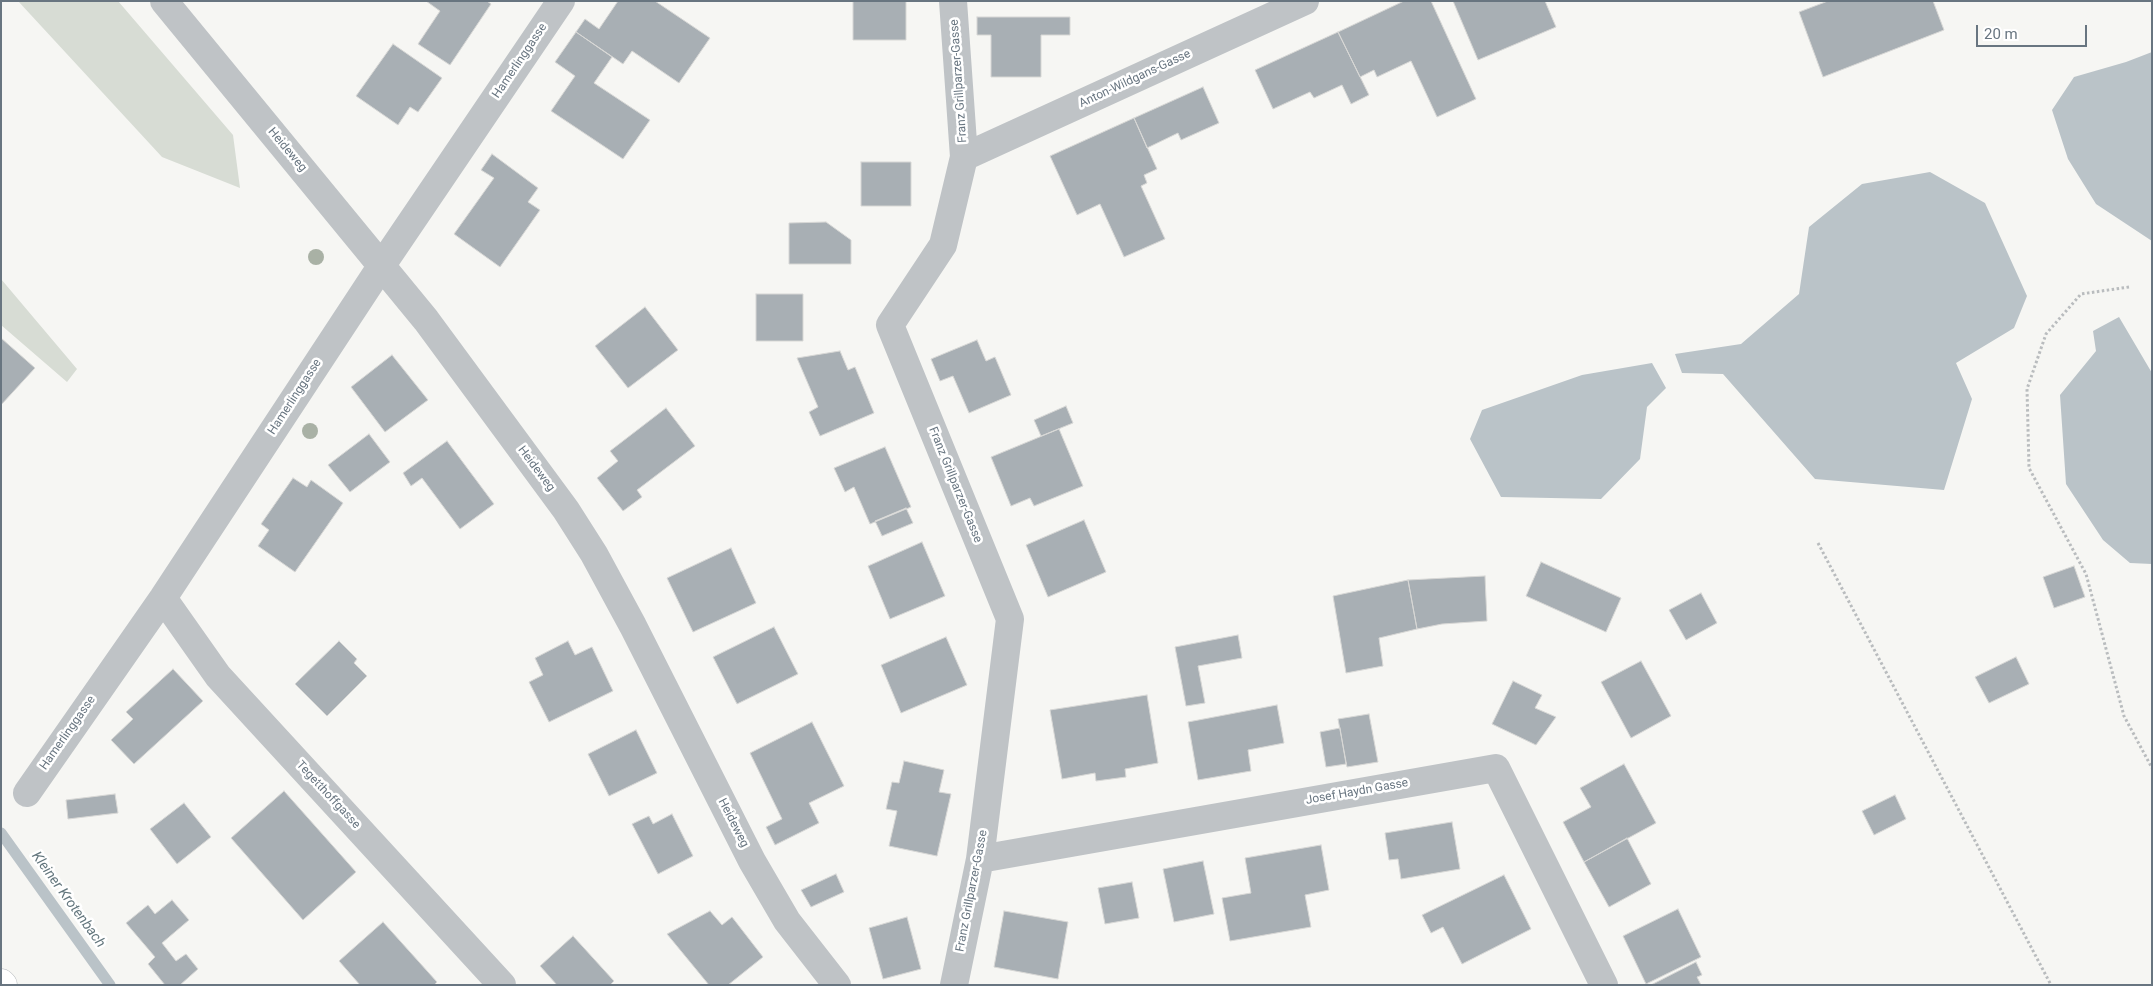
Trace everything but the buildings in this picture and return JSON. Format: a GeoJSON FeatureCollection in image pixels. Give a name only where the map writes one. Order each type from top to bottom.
{"type":"FeatureCollection","features":[{"type":"Feature","properties":{"kind":"street","name":"Heideweg"},"geometry":{"type":"LineString","coordinates":[[164,1],[426,320],[566,510],[594,554],[752,861],[787,921],[837,985]]}},
{"type":"Feature","properties":{"kind":"street","name":"Hamerlinggasse"},"geometry":{"type":"LineString","coordinates":[[27,793],[163,598],[382,265],[561,1]]}},
{"type":"Feature","properties":{"kind":"street","name":"Franz Grillparzer-Gasse"},"geometry":{"type":"LineString","coordinates":[[953,1],[964,157],[943,245],[890,325],[1010,619],[980,859],[954,985]]}},
{"type":"Feature","properties":{"kind":"street","name":"Anton-Wildgans-Gasse"},"geometry":{"type":"LineString","coordinates":[[964,157],[1305,1]]}},
{"type":"Feature","properties":{"kind":"street","name":"Tegetthoffgasse"},"geometry":{"type":"LineString","coordinates":[[163,598],[218,676],[502,985]]}},
{"type":"Feature","properties":{"kind":"street","name":"Josef Haydn Gasse"},"geometry":{"type":"LineString","coordinates":[[980,859],[1496,768],[1604,985]]}},
{"type":"Feature","properties":{"kind":"path"},"geometry":{"type":"LineString","coordinates":[[2129,287],[2081,294],[2046,334],[2026,389],[2029,468],[2086,574],[2124,716],[2152,768]]}},
{"type":"Feature","properties":{"kind":"path"},"geometry":{"type":"LineString","coordinates":[[1818,543],[2051,985]]}},
{"type":"Feature","properties":{"kind":"shaded area"},"geometry":{"type":"Polygon","coordinates":[[[18,1],[118,1],[233,135],[240,188],[162,157],[18,1]]]}},
{"type":"Feature","properties":{"kind":"shaded area"},"geometry":{"type":"Polygon","coordinates":[[[2152,52],[2152,241],[2096,204],[2068,159],[2052,110],[2074,77],[2126,62],[2152,52]]]}},
{"type":"Feature","properties":{"kind":"shaded area"},"geometry":{"type":"Polygon","coordinates":[[[1930,172],[1985,203],[2027,296],[2014,328],[1956,363],[1972,399],[1944,490],[1815,479],[1723,374],[1682,373],[1675,354],[1741,344],[1799,294],[1809,227],[1862,184],[1930,172]]]}},
{"type":"Feature","properties":{"kind":"shaded area"},"geometry":{"type":"Polygon","coordinates":[[[1,279],[77,369],[67,382],[1,325],[1,279]]]}},
{"type":"Feature","properties":{"kind":"shaded area"},"geometry":{"type":"Polygon","coordinates":[[[2119,317],[2152,373],[2152,564],[2130,563],[2103,540],[2066,484],[2060,395],[2096,351],[2093,331],[2119,317]]]}},
{"type":"Feature","properties":{"kind":"shaded area"},"geometry":{"type":"Polygon","coordinates":[[[1652,363],[1666,388],[1647,407],[1640,459],[1601,499],[1501,497],[1470,439],[1482,410],[1582,375],[1652,363]]]}},
{"type":"Feature","properties":{"kind":"waterway","name":"Kleiner Krotenbach"},"geometry":{"type":"LineString","coordinates":[[1,833],[110,985]]}}]}
